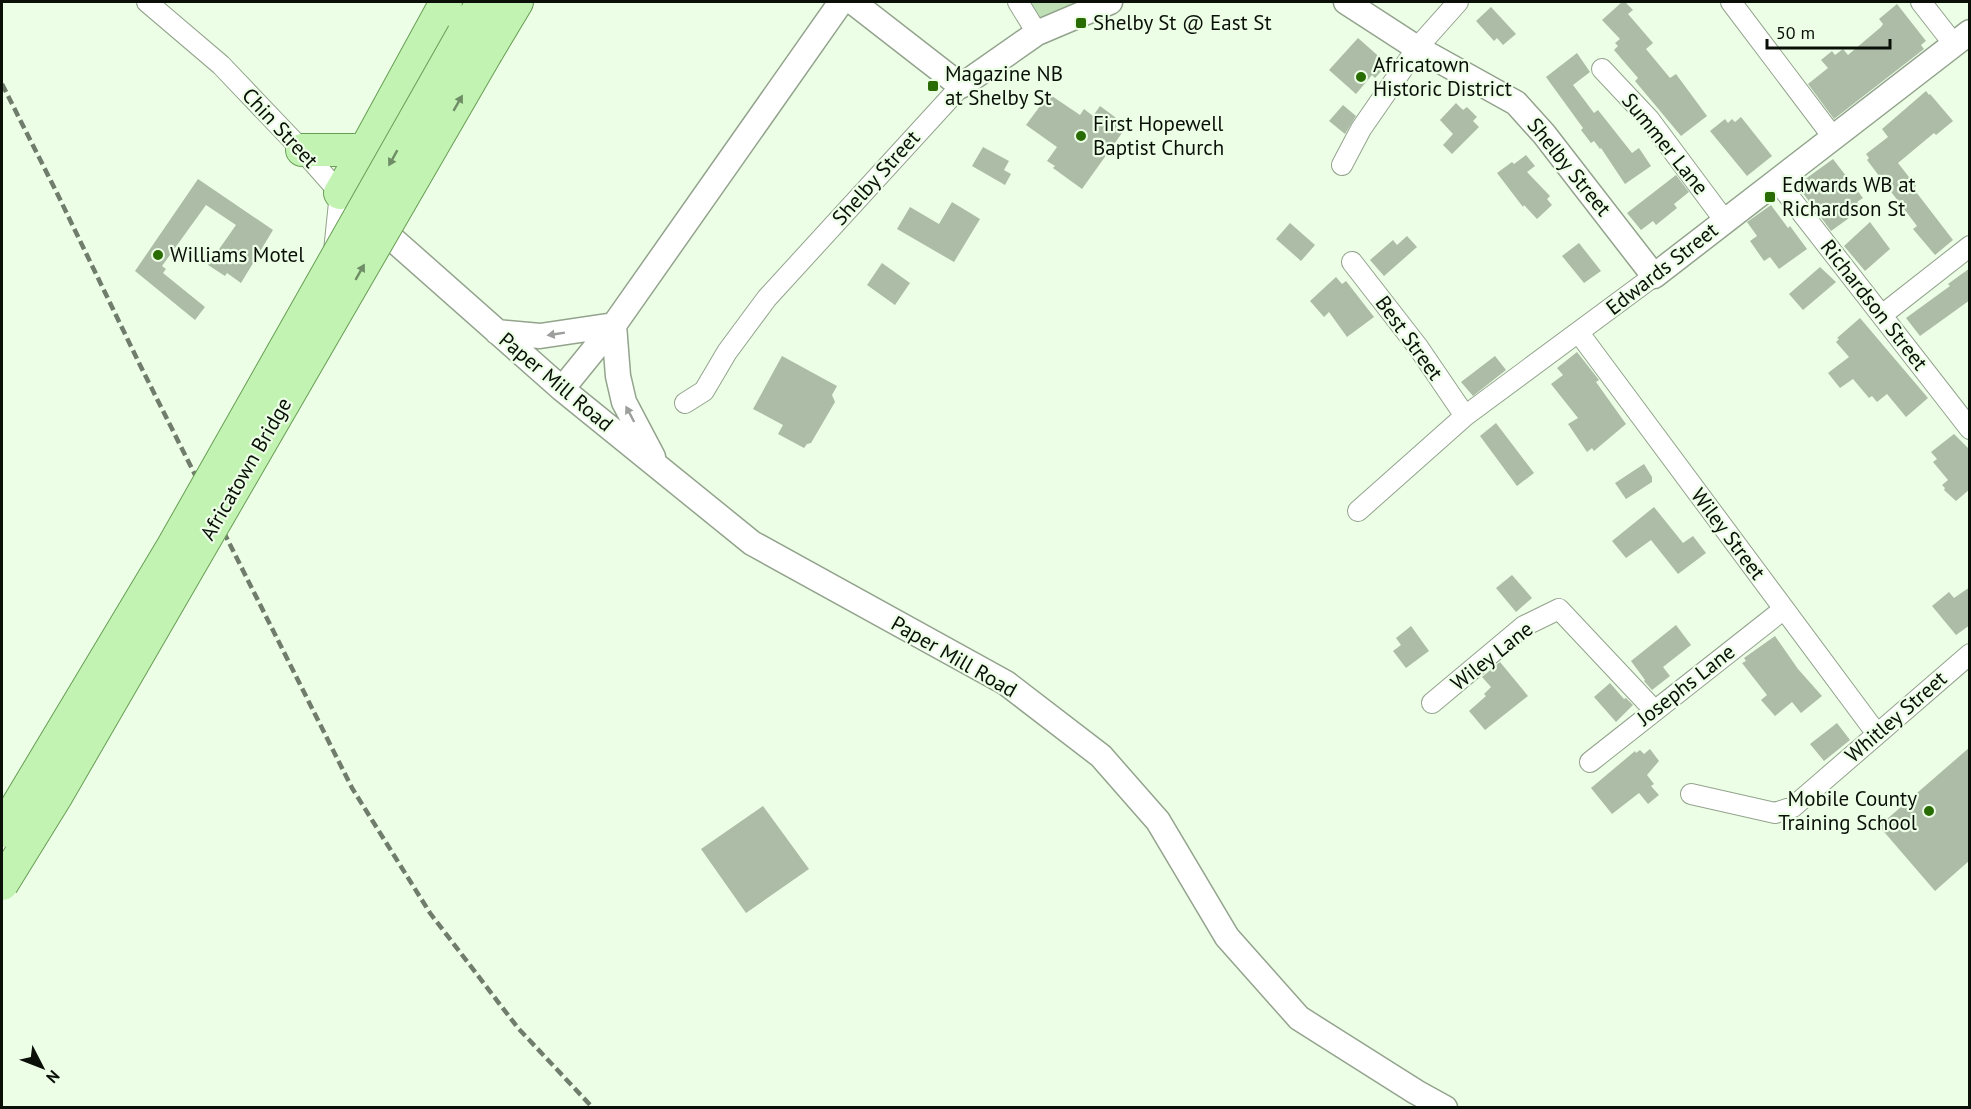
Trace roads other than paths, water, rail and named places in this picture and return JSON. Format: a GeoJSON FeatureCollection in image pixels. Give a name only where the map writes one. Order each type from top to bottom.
{"type":"FeatureCollection","features":[{"type":"Feature","properties":{"kind":"main road"},"geometry":{"type":"LineString","coordinates":[[340,193],[446,2]]}},
{"type":"Feature","properties":{"kind":"main road"},"geometry":{"type":"LineString","coordinates":[[475,43],[483,2]]}},
{"type":"Feature","properties":{"kind":"main road"},"geometry":{"type":"LineString","coordinates":[[475,43],[517,2]]}},
{"type":"Feature","properties":{"kind":"main road","name":"Africatown Bridge"},"geometry":{"type":"LineString","coordinates":[[2,831],[475,43]]}},
{"type":"Feature","properties":{"kind":"main road","name":"Africatown Bridge"},"geometry":{"type":"LineString","coordinates":[[2,884],[57,795],[475,43]]}},
{"type":"Feature","properties":{"kind":"main road"},"geometry":{"type":"LineString","coordinates":[[302,150],[365,150]]}},
{"type":"Feature","properties":{"kind":"street","name":"Chin Street"},"geometry":{"type":"LineString","coordinates":[[147,2],[221,65],[340,193],[411,256]]}},
{"type":"Feature","properties":{"kind":"street"},"geometry":{"type":"LineString","coordinates":[[562,388],[614,325],[841,2]]}},
{"type":"Feature","properties":{"kind":"street"},"geometry":{"type":"LineString","coordinates":[[852,2],[961,86]]}},
{"type":"Feature","properties":{"kind":"street"},"geometry":{"type":"LineString","coordinates":[[1018,2],[1037,33]]}},
{"type":"Feature","properties":{"kind":"street","name":"Shelby Street"},"geometry":{"type":"LineString","coordinates":[[685,403],[704,391],[727,352],[766,298],[961,86],[1037,33],[1110,2]]}},
{"type":"Feature","properties":{"kind":"street","name":"Shelby Street"},"geometry":{"type":"LineString","coordinates":[[1346,2],[1417,48],[1516,103],[1544,134],[1654,276]]}},
{"type":"Feature","properties":{"kind":"street"},"geometry":{"type":"LineString","coordinates":[[1342,165],[1361,129],[1417,48],[1458,2]]}},
{"type":"Feature","properties":{"kind":"street"},"geometry":{"type":"LineString","coordinates":[[1731,2],[1833,137]]}},
{"type":"Feature","properties":{"kind":"street"},"geometry":{"type":"LineString","coordinates":[[1921,2],[1961,38]]}},
{"type":"Feature","properties":{"kind":"street","name":"Edwards Street"},"geometry":{"type":"LineString","coordinates":[[1358,511],[1465,416],[1654,276],[1961,38]]}},
{"type":"Feature","properties":{"kind":"street","name":"Summer Lane"},"geometry":{"type":"LineString","coordinates":[[1602,69],[1649,119],[1725,221]]}},
{"type":"Feature","properties":{"kind":"street","name":"Richardson Street"},"geometry":{"type":"LineString","coordinates":[[1777,181],[1970,429]]}},
{"type":"Feature","properties":{"kind":"street"},"geometry":{"type":"LineString","coordinates":[[2,852],[329,292],[340,193]]}},
{"type":"Feature","properties":{"kind":"street"},"geometry":{"type":"LineString","coordinates":[[1882,315],[1970,246]]}},
{"type":"Feature","properties":{"kind":"street","name":"Paper Mill Road"},"geometry":{"type":"LineString","coordinates":[[411,256],[562,388],[752,543],[1006,683],[1101,756],[1158,821],[1227,937],[1299,1018],[1416,1092],[1445,1107]]}},
{"type":"Feature","properties":{"kind":"street","name":"Best Street"},"geometry":{"type":"LineString","coordinates":[[1352,262],[1418,347],[1465,416]]}},
{"type":"Feature","properties":{"kind":"street"},"geometry":{"type":"LineString","coordinates":[[497,333],[540,336],[614,325]]}},
{"type":"Feature","properties":{"kind":"street"},"geometry":{"type":"LineString","coordinates":[[614,325],[618,376],[624,402],[658,466]]}},
{"type":"Feature","properties":{"kind":"street","name":"Wiley Street"},"geometry":{"type":"LineString","coordinates":[[1579,333],[1876,734]]}},
{"type":"Feature","properties":{"kind":"street","name":"Wiley Lane"},"geometry":{"type":"LineString","coordinates":[[1432,703],[1524,626],[1559,609],[1654,710]]}},
{"type":"Feature","properties":{"kind":"street","name":"Josephs Lane"},"geometry":{"type":"LineString","coordinates":[[1590,762],[1784,609]]}},
{"type":"Feature","properties":{"kind":"street","name":"Whitley Street"},"geometry":{"type":"LineString","coordinates":[[1691,794],[1775,813],[1792,807],[1970,654]]}},
{"type":"Feature","properties":{"kind":"railway"},"geometry":{"type":"LineString","coordinates":[[2,84],[352,788],[430,913],[518,1028],[593,1108]]}},
{"type":"Feature","properties":{"kind":"place","name":"Shelby St @ East St"},"geometry":{"type":"Point","coordinates":[1081,23]}},
{"type":"Feature","properties":{"kind":"place","name":"Africatown Historic District"},"geometry":{"type":"Point","coordinates":[1361,77]}},
{"type":"Feature","properties":{"kind":"place","name":"Magazine NB at Shelby St"},"geometry":{"type":"Point","coordinates":[933,86]}},
{"type":"Feature","properties":{"kind":"place","name":"First Hopewell Baptist Church"},"geometry":{"type":"Point","coordinates":[1081,136]}},
{"type":"Feature","properties":{"kind":"place","name":"Edwards WB at Richardson St"},"geometry":{"type":"Point","coordinates":[1770,197]}},
{"type":"Feature","properties":{"kind":"place","name":"Williams Motel"},"geometry":{"type":"Point","coordinates":[158,255]}},
{"type":"Feature","properties":{"kind":"place","name":"Mobile County Training School"},"geometry":{"type":"Point","coordinates":[1929,811]}}]}
